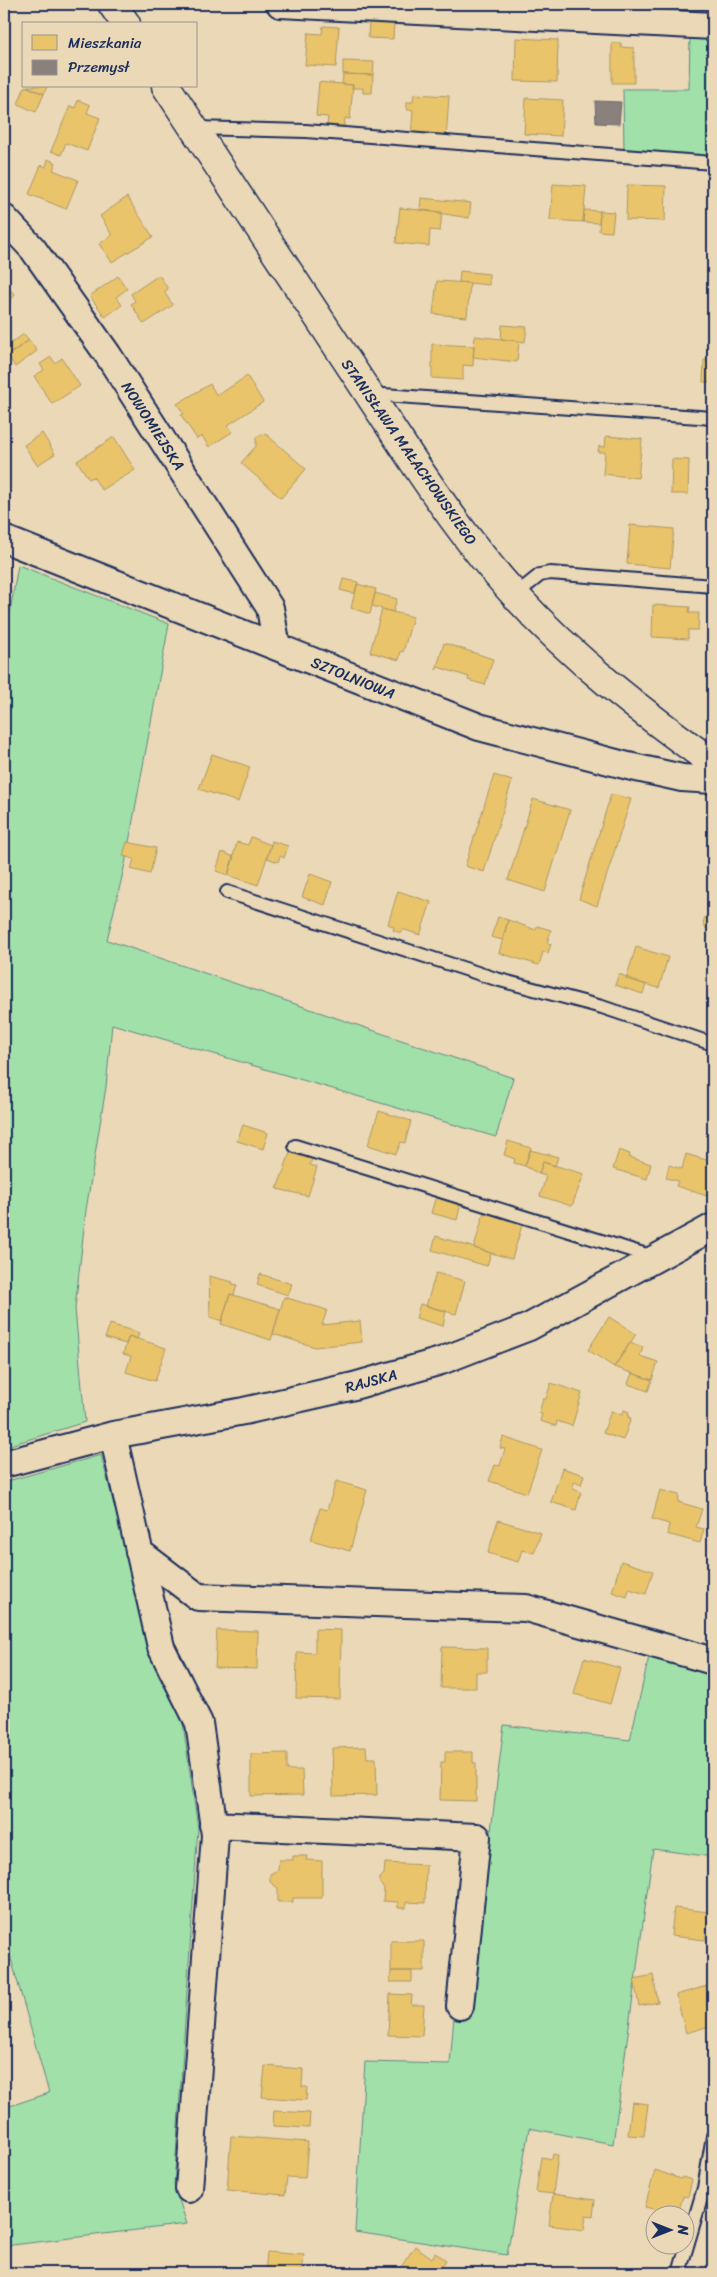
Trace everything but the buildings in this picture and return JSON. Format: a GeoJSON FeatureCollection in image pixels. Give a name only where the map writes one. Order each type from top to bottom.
{"type":"FeatureCollection","features":[{"type":"Feature","properties":{"kind":"street"},"geometry":{"type":"LineString","coordinates":[[112,4],[125,22]]}},
{"type":"Feature","properties":{"kind":"street"},"geometry":{"type":"LineString","coordinates":[[280,4],[572,11],[713,26]]}},
{"type":"Feature","properties":{"kind":"street","name":"STANISŁAWA MAŁACHOWSKIEGO"},"geometry":{"type":"LineString","coordinates":[[167,88],[369,394],[468,540],[515,595],[558,640],[617,691],[713,763]]}},
{"type":"Feature","properties":{"kind":"street","name":"NOWOMIEJSKA"},"geometry":{"type":"LineString","coordinates":[[4,218],[33,249],[108,355],[270,608],[277,647]]}},
{"type":"Feature","properties":{"kind":"street"},"geometry":{"type":"LineString","coordinates":[[4,518],[14,543]]}},
{"type":"Feature","properties":{"kind":"street","name":"SZTOLNIOWA"},"geometry":{"type":"LineString","coordinates":[[14,543],[450,716],[506,736],[673,776],[713,780]]}},
{"type":"Feature","properties":{"kind":"street","name":"RAJSKA"},"geometry":{"type":"LineString","coordinates":[[4,1464],[113,1435],[244,1411],[345,1388],[441,1361],[529,1327],[657,1258],[708,1234]]}},
{"type":"Feature","properties":{"kind":"street"},"geometry":{"type":"LineString","coordinates":[[113,1435],[161,1647],[200,1722],[215,1835],[189,2189]]}},
{"type":"Feature","properties":{"kind":"street"},"geometry":{"type":"LineString","coordinates":[[139,1552],[198,1597],[526,1608],[713,1661]]}},
{"type":"Feature","properties":{"kind":"street"},"geometry":{"type":"LineString","coordinates":[[213,1825],[478,1837],[460,2006]]}},
{"type":"Feature","properties":{"kind":"lane"},"geometry":{"type":"LineString","coordinates":[[194,128],[306,131],[713,163]]}},
{"type":"Feature","properties":{"kind":"lane"},"geometry":{"type":"LineString","coordinates":[[369,394],[713,418]]}},
{"type":"Feature","properties":{"kind":"lane"},"geometry":{"type":"LineString","coordinates":[[515,595],[540,575],[550,573],[713,586]]}},
{"type":"Feature","properties":{"kind":"lane"},"geometry":{"type":"LineString","coordinates":[[227,892],[496,979],[602,1007],[713,1044]]}},
{"type":"Feature","properties":{"kind":"lane"},"geometry":{"type":"LineString","coordinates":[[295,1146],[657,1258]]}},
{"type":"Feature","properties":{"kind":"lane"},"geometry":{"type":"LineString","coordinates":[[679,2273],[704,2188],[713,2136]]}},
{"type":"Feature","properties":{"kind":"green space"},"geometry":{"type":"Polygon","coordinates":[[[690,33],[713,34],[713,157],[624,152],[623,89],[689,89],[690,33]]]}},
{"type":"Feature","properties":{"kind":"green space"},"geometry":{"type":"Polygon","coordinates":[[[18,565],[169,624],[125,864],[107,940],[513,1078],[496,1137],[112,1024],[106,1087],[86,1210],[75,1308],[85,1422],[4,1447],[4,647],[18,565]]]}},
{"type":"Feature","properties":{"kind":"green space"},"geometry":{"type":"Polygon","coordinates":[[[101,1455],[159,1677],[182,1717],[198,1828],[174,2185],[187,2224],[4,2246],[4,2108],[49,2093],[4,1934],[4,1482],[101,1455]]]}},
{"type":"Feature","properties":{"kind":"green space"},"geometry":{"type":"Polygon","coordinates":[[[650,1652],[713,1670],[713,1857],[653,1849],[613,2144],[529,2128],[507,2255],[355,2232],[365,2062],[450,2064],[454,2016],[468,2017],[504,1725],[630,1740],[650,1652]]]}}]}
